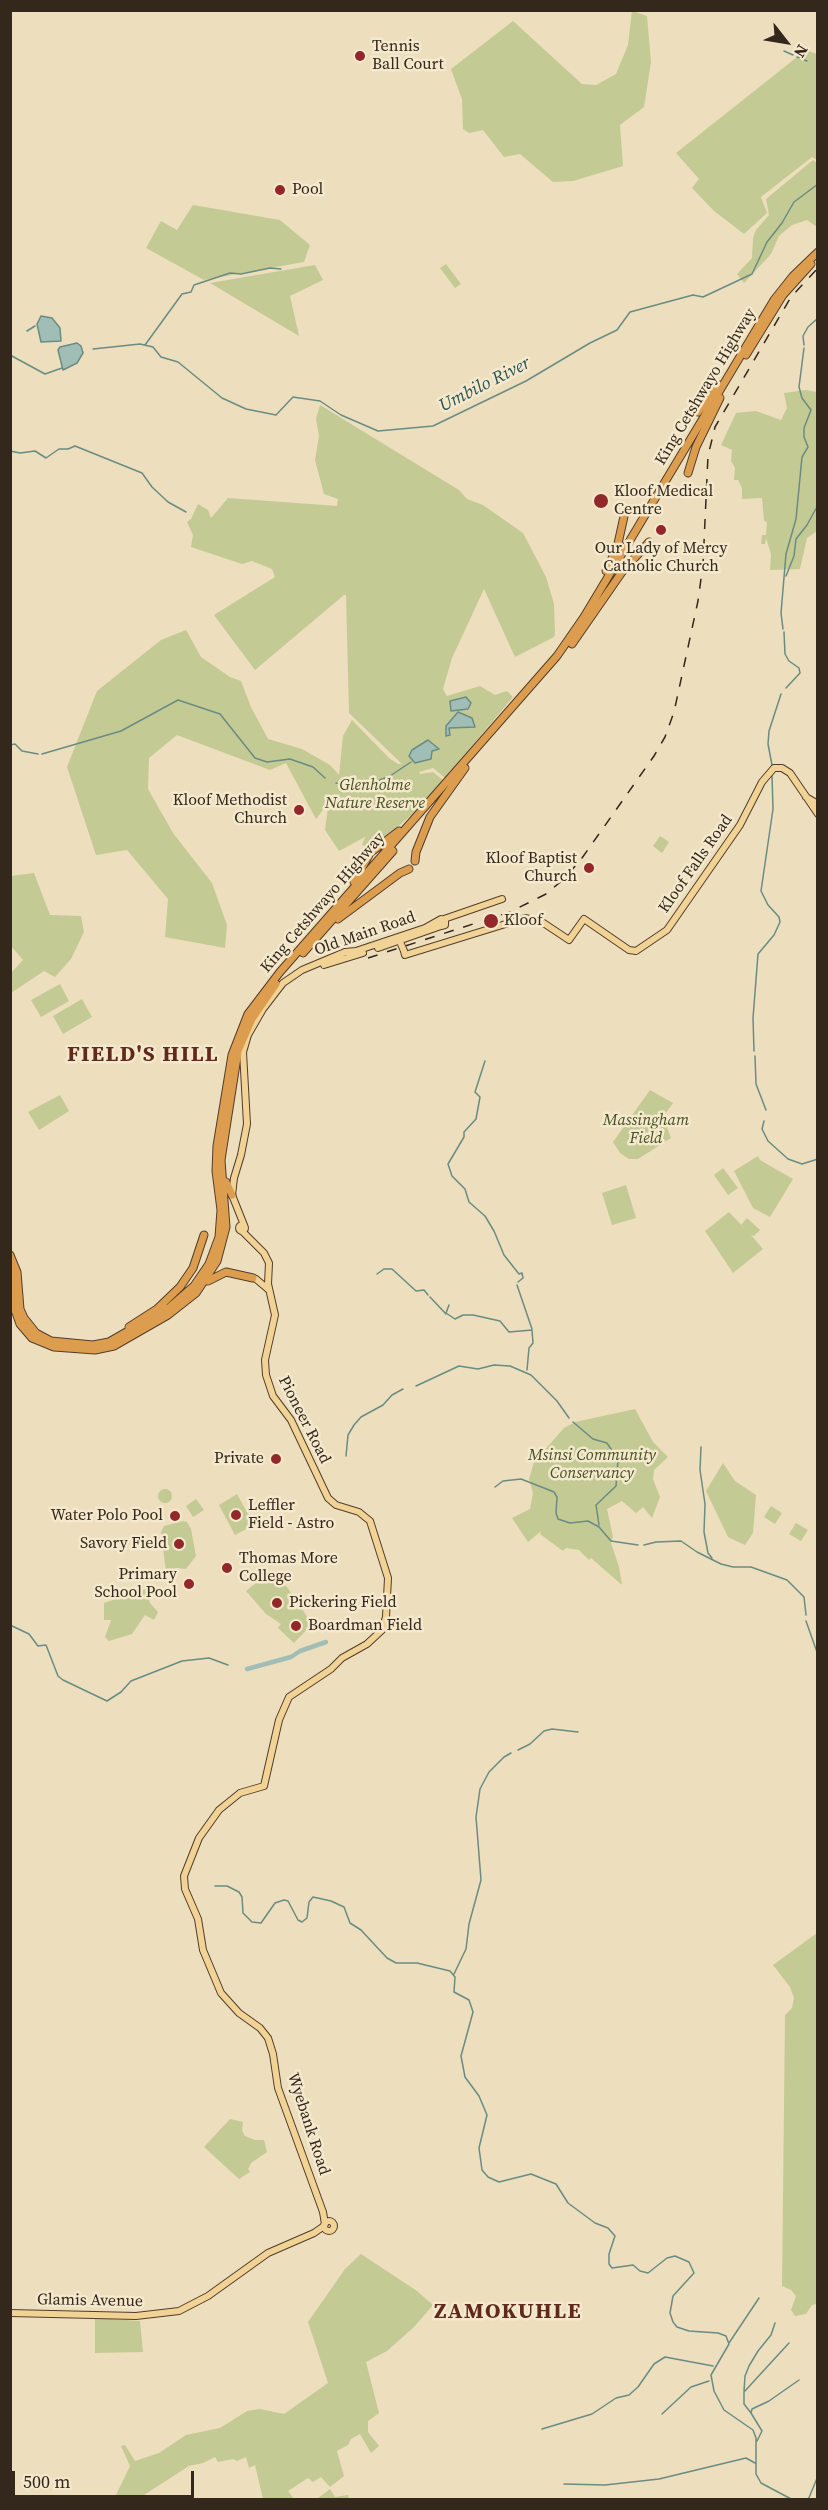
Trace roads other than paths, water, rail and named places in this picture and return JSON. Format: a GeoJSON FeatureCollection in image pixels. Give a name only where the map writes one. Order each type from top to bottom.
{"type":"FeatureCollection","features":[{"type":"Feature","properties":{"kind":"highway","name":"King Cetshwayo Highway"},"geometry":{"type":"LineString","coordinates":[[10,1256],[17,1272],[20,1309],[30,1327],[41,1337],[51,1341],[101,1344],[116,1339],[170,1307],[194,1286],[210,1264],[219,1237],[221,1220],[216,1171],[217,1146],[236,1041],[246,1018],[261,994],[557,656],[593,601],[780,292],[818,252]]}},
{"type":"Feature","properties":{"kind":"highway","name":"King Cetshwayo Highway"},"geometry":{"type":"LineString","coordinates":[[226,1227],[221,1171],[223,1141],[236,1061],[245,1031],[264,998],[572,644],[777,304],[796,279],[818,258]]}},
{"type":"Feature","properties":{"kind":"highway"},"geometry":{"type":"LineString","coordinates":[[698,412],[747,345]]}},
{"type":"Feature","properties":{"kind":"highway"},"geometry":{"type":"LineString","coordinates":[[688,473],[696,447],[720,398]]}},
{"type":"Feature","properties":{"kind":"highway"},"geometry":{"type":"LineString","coordinates":[[593,601],[617,548],[625,512]]}},
{"type":"Feature","properties":{"kind":"highway"},"geometry":{"type":"LineString","coordinates":[[572,644],[622,572],[649,542]]}},
{"type":"Feature","properties":{"kind":"highway"},"geometry":{"type":"LineString","coordinates":[[415,861],[415,854],[430,818],[465,768]]}},
{"type":"Feature","properties":{"kind":"highway"},"geometry":{"type":"LineString","coordinates":[[330,915],[366,857],[395,835],[431,800]]}},
{"type":"Feature","properties":{"kind":"highway"},"geometry":{"type":"LineString","coordinates":[[322,932],[410,868]]}},
{"type":"Feature","properties":{"kind":"highway","name":"King Cetshwayo Highway"},"geometry":{"type":"LineString","coordinates":[[10,1270],[16,1315],[25,1332],[46,1345],[88,1350],[106,1348],[130,1337],[181,1306],[201,1287],[217,1261],[228,1214],[223,1141]]}},
{"type":"Feature","properties":{"kind":"highway"},"geometry":{"type":"LineString","coordinates":[[223,1162],[225,1179],[232,1195]]}},
{"type":"Feature","properties":{"kind":"highway"},"geometry":{"type":"LineString","coordinates":[[225,1179],[230,1182],[234,1178]]}},
{"type":"Feature","properties":{"kind":"highway"},"geometry":{"type":"LineString","coordinates":[[86,1344],[113,1336],[165,1302],[180,1287],[190,1272],[204,1235]]}},
{"type":"Feature","properties":{"kind":"highway"},"geometry":{"type":"LineString","coordinates":[[201,1287],[213,1277],[226,1272],[254,1279]]}},
{"type":"Feature","properties":{"kind":"main road","name":"Kloof Falls Road"},"geometry":{"type":"LineString","coordinates":[[403,946],[524,918],[542,922],[571,938],[584,919],[630,951],[639,950],[667,930],[740,825],[770,771],[778,767],[788,771],[818,814]]}},
{"type":"Feature","properties":{"kind":"main road","name":"Kloof Falls Road"},"geometry":{"type":"LineString","coordinates":[[805,797],[818,804]]}},
{"type":"Feature","properties":{"kind":"main road","name":"Old Main Road"},"geometry":{"type":"LineString","coordinates":[[269,1272],[266,1256],[244,1229],[232,1195],[247,1124],[243,1056],[246,1041],[268,1001],[290,978],[300,972],[503,901]]}},
{"type":"Feature","properties":{"kind":"main road","name":"Old Main Road"},"geometry":{"type":"LineString","coordinates":[[338,957],[403,946],[442,922]]}},
{"type":"Feature","properties":{"kind":"main road"},"geometry":{"type":"LineString","coordinates":[[254,1279],[269,1272]]}},
{"type":"Feature","properties":{"kind":"main road","name":"Pioneer Road"},"geometry":{"type":"LineString","coordinates":[[265,1784],[279,1720],[286,1702],[295,1692],[331,1669],[342,1658],[367,1644],[382,1630],[386,1617],[388,1589],[385,1565],[371,1523],[359,1512],[339,1506],[328,1498],[291,1420],[272,1393],[265,1360],[274,1315],[269,1291],[269,1272]]}},
{"type":"Feature","properties":{"kind":"main road"},"geometry":{"type":"LineString","coordinates":[[254,1279],[268,1281]]}},
{"type":"Feature","properties":{"kind":"main road"},"geometry":{"type":"LineString","coordinates":[[254,1279],[269,1291]]}},
{"type":"Feature","properties":{"kind":"main road","name":"Wyebank Road"},"geometry":{"type":"LineString","coordinates":[[265,1784],[240,1793],[210,1821],[189,1860],[184,1882],[198,1919],[203,1950],[221,1993],[238,2013],[260,2028],[268,2038],[278,2088],[326,2225]]}},
{"type":"Feature","properties":{"kind":"main road","name":"Glamis Avenue"},"geometry":{"type":"LineString","coordinates":[[10,2312],[136,2316],[170,2313],[187,2308],[208,2296],[268,2253],[314,2233],[326,2225]]}},
{"type":"Feature","properties":{"kind":"water"},"geometry":{"type":"Polygon","coordinates":[[[41,316],[52,318],[60,328],[61,341],[41,342],[37,324],[41,316]]]}},
{"type":"Feature","properties":{"kind":"water"},"geometry":{"type":"Polygon","coordinates":[[[77,343],[81,346],[83,353],[77,363],[63,370],[58,350],[60,347],[77,343]]]}},
{"type":"Feature","properties":{"kind":"water"},"geometry":{"type":"Polygon","coordinates":[[[466,697],[471,703],[468,709],[451,711],[450,701],[466,697]]]}},
{"type":"Feature","properties":{"kind":"water"},"geometry":{"type":"Polygon","coordinates":[[[458,712],[472,718],[475,727],[449,728],[450,735],[446,736],[446,726],[458,712]]]}},
{"type":"Feature","properties":{"kind":"water"},"geometry":{"type":"Polygon","coordinates":[[[428,740],[439,749],[432,751],[431,759],[415,763],[409,756],[412,750],[428,740]]]}},
{"type":"Feature","properties":{"kind":"waterway"},"geometry":{"type":"LineString","coordinates":[[784,51],[793,55]]}},
{"type":"Feature","properties":{"kind":"waterway"},"geometry":{"type":"LineString","coordinates":[[797,57],[807,61]]}},
{"type":"Feature","properties":{"kind":"waterway","name":"Umbilo River"},"geometry":{"type":"LineString","coordinates":[[93,349],[140,344],[153,347],[161,357],[178,362],[222,398],[246,409],[276,415],[293,397],[320,401],[341,415],[378,431],[433,426],[526,381],[590,343],[617,330],[630,312],[693,295],[703,297],[752,274],[767,242],[782,223],[794,202],[818,184]]}},
{"type":"Feature","properties":{"kind":"waterway"},"geometry":{"type":"LineString","coordinates":[[145,345],[182,294],[191,292],[194,285],[230,273],[241,274],[270,268],[281,269]]}},
{"type":"Feature","properties":{"kind":"waterway"},"geometry":{"type":"LineString","coordinates":[[804,345],[803,336],[808,327],[818,318]]}},
{"type":"Feature","properties":{"kind":"waterway","name":"Umbilo River"},"geometry":{"type":"LineString","coordinates":[[27,331],[35,326]]}},
{"type":"Feature","properties":{"kind":"waterway"},"geometry":{"type":"LineString","coordinates":[[783,629],[781,613],[786,554],[796,519],[802,457],[808,447],[804,437],[804,428],[811,410],[802,398],[799,387],[804,348]]}},
{"type":"Feature","properties":{"kind":"waterway","name":"Umbilo River"},"geometry":{"type":"LineString","coordinates":[[10,355],[45,374],[62,368]]}},
{"type":"Feature","properties":{"kind":"waterway"},"geometry":{"type":"LineString","coordinates":[[10,451],[20,453],[35,451],[46,458],[59,449],[75,446],[142,473],[152,487],[168,502],[186,512]]}},
{"type":"Feature","properties":{"kind":"waterway"},"geometry":{"type":"LineString","coordinates":[[786,576],[794,556],[796,539],[818,505]]}},
{"type":"Feature","properties":{"kind":"waterway"},"geometry":{"type":"LineString","coordinates":[[784,632],[785,654],[789,661],[799,668],[800,673],[786,688]]}},
{"type":"Feature","properties":{"kind":"waterway"},"geometry":{"type":"LineString","coordinates":[[772,765],[768,744],[769,731],[781,694]]}},
{"type":"Feature","properties":{"kind":"waterway"},"geometry":{"type":"LineString","coordinates":[[42,754],[121,731],[178,700],[220,714],[255,758],[267,762],[290,759],[313,767],[325,778]]}},
{"type":"Feature","properties":{"kind":"waterway"},"geometry":{"type":"LineString","coordinates":[[10,745],[15,744],[22,751],[38,754]]}},
{"type":"Feature","properties":{"kind":"waterway"},"geometry":{"type":"LineString","coordinates":[[336,783],[358,789],[390,776],[411,762]]}},
{"type":"Feature","properties":{"kind":"waterway"},"geometry":{"type":"LineString","coordinates":[[754,1051],[753,1018],[758,954],[774,935],[780,922],[761,891],[773,809],[772,775]]}},
{"type":"Feature","properties":{"kind":"waterway"},"geometry":{"type":"LineString","coordinates":[[755,1056],[756,1084],[766,1110]]}},
{"type":"Feature","properties":{"kind":"waterway"},"geometry":{"type":"LineString","coordinates":[[485,1061],[475,1092],[480,1097],[476,1119],[464,1132],[464,1137],[448,1164],[452,1176],[465,1189],[469,1202],[485,1216],[504,1255],[519,1274],[522,1273],[523,1278],[518,1282]]}},
{"type":"Feature","properties":{"kind":"waterway"},"geometry":{"type":"LineString","coordinates":[[764,1121],[762,1129],[768,1141],[788,1159],[802,1164],[818,1159]]}},
{"type":"Feature","properties":{"kind":"waterway"},"geometry":{"type":"LineString","coordinates":[[377,1274],[384,1269],[392,1269],[416,1291],[424,1290],[428,1295]]}},
{"type":"Feature","properties":{"kind":"waterway"},"geometry":{"type":"LineString","coordinates":[[517,1285],[532,1329]]}},
{"type":"Feature","properties":{"kind":"waterway"},"geometry":{"type":"LineString","coordinates":[[430,1297],[446,1314]]}},
{"type":"Feature","properties":{"kind":"waterway"},"geometry":{"type":"LineString","coordinates":[[449,1305],[446,1313],[455,1319],[463,1315],[473,1315],[500,1321],[509,1332],[532,1330],[533,1343],[529,1348],[527,1370]]}},
{"type":"Feature","properties":{"kind":"waterway"},"geometry":{"type":"LineString","coordinates":[[416,1386],[459,1366],[478,1369],[494,1365],[510,1366],[531,1375],[557,1401],[569,1418]]}},
{"type":"Feature","properties":{"kind":"waterway"},"geometry":{"type":"LineString","coordinates":[[346,1456],[348,1435],[354,1425],[361,1417],[383,1405],[392,1395],[403,1389]]}},
{"type":"Feature","properties":{"kind":"waterway"},"geometry":{"type":"LineString","coordinates":[[573,1422],[593,1439],[607,1443],[618,1460],[616,1486],[596,1505],[599,1525]]}},
{"type":"Feature","properties":{"kind":"waterway"},"geometry":{"type":"LineString","coordinates":[[701,1447],[700,1470],[705,1504],[704,1532],[708,1553],[712,1558]]}},
{"type":"Feature","properties":{"kind":"waterway"},"geometry":{"type":"LineString","coordinates":[[495,1487],[503,1481],[521,1479],[554,1492],[557,1497],[558,1519],[570,1523],[588,1521],[599,1527],[611,1541],[638,1545]]}},
{"type":"Feature","properties":{"kind":"waterway"},"geometry":{"type":"LineString","coordinates":[[644,1545],[681,1541],[721,1564],[751,1567],[787,1580],[804,1597],[806,1615]]}},
{"type":"Feature","properties":{"kind":"waterway"},"geometry":{"type":"LineString","coordinates":[[806,1621],[818,1655]]}},
{"type":"Feature","properties":{"kind":"waterway"},"geometry":{"type":"LineString","coordinates":[[10,1625],[29,1634],[38,1646],[46,1645],[58,1676],[63,1680],[107,1701],[121,1692],[131,1681],[182,1661],[209,1658],[228,1665]]}},
{"type":"Feature","properties":{"kind":"waterway"},"geometry":{"type":"LineString","coordinates":[[247,1669],[291,1657],[300,1651],[326,1642]]}},
{"type":"Feature","properties":{"kind":"waterway"},"geometry":{"type":"LineString","coordinates":[[518,1750],[530,1744],[544,1731],[552,1729],[578,1732]]}},
{"type":"Feature","properties":{"kind":"waterway"},"geometry":{"type":"LineString","coordinates":[[454,1974],[466,1949],[469,1924],[481,1880],[476,1817],[480,1789],[489,1772],[511,1753]]}},
{"type":"Feature","properties":{"kind":"waterway"},"geometry":{"type":"LineString","coordinates":[[215,1886],[227,1886],[239,1892],[242,1897],[243,1913],[252,1922],[261,1923],[275,1903],[284,1900],[288,1901],[298,1920],[302,1922],[307,1918],[309,1902],[313,1897],[331,1901],[344,1907],[350,1923],[361,1930],[387,1958],[396,1963],[417,1963],[450,1971],[455,1977],[454,1992],[469,2000],[473,2012],[461,2056],[465,2077],[479,2096],[487,2115],[479,2148],[482,2170],[488,2177],[499,2182],[531,2174],[556,2184],[568,2203],[595,2223],[608,2228],[615,2236],[609,2254],[609,2264],[612,2268],[633,2265],[640,2271],[648,2273],[667,2258],[675,2256],[689,2262],[694,2273],[673,2296],[670,2313],[673,2322],[677,2327],[689,2331],[718,2333],[726,2336],[729,2344],[711,2375],[714,2391],[724,2410],[753,2430],[756,2438],[756,2474],[761,2483],[793,2500]]}},
{"type":"Feature","properties":{"kind":"waterway"},"geometry":{"type":"LineString","coordinates":[[729,2343],[759,2298]]}},
{"type":"Feature","properties":{"kind":"waterway"},"geometry":{"type":"LineString","coordinates":[[744,2391],[745,2376],[749,2366],[771,2335],[775,2323]]}},
{"type":"Feature","properties":{"kind":"waterway"},"geometry":{"type":"LineString","coordinates":[[751,2413],[744,2404],[744,2392],[789,2343]]}},
{"type":"Feature","properties":{"kind":"waterway"},"geometry":{"type":"LineString","coordinates":[[542,2429],[592,2414],[616,2398],[629,2395],[638,2387],[654,2364],[665,2357],[713,2366]]}},
{"type":"Feature","properties":{"kind":"waterway"},"geometry":{"type":"LineString","coordinates":[[757,2441],[762,2431],[751,2413],[752,2409],[769,2401],[799,2380]]}},
{"type":"Feature","properties":{"kind":"waterway"},"geometry":{"type":"LineString","coordinates":[[662,2414],[691,2387],[709,2381]]}},
{"type":"Feature","properties":{"kind":"waterway"},"geometry":{"type":"LineString","coordinates":[[564,2484],[605,2485],[659,2479],[746,2458],[755,2463]]}},
{"type":"Feature","properties":{"kind":"waterway"},"geometry":{"type":"LineString","coordinates":[[808,2500],[818,2476]]}},
{"type":"Feature","properties":{"kind":"railway"},"geometry":{"type":"LineString","coordinates":[[368,958],[510,912],[546,894],[565,878],[582,858],[654,756],[665,737],[674,712],[698,601],[703,564],[708,456],[715,427],[791,297],[818,268]]}},
{"type":"Feature","properties":{"kind":"place","name":"Tennis Ball Court"},"geometry":{"type":"Point","coordinates":[360,56]}},
{"type":"Feature","properties":{"kind":"place","name":"Pool"},"geometry":{"type":"Point","coordinates":[280,190]}},
{"type":"Feature","properties":{"kind":"place","name":"Kloof Medical Centre"},"geometry":{"type":"Point","coordinates":[601,501]}},
{"type":"Feature","properties":{"kind":"place","name":"Our Lady of Mercy Catholic Church"},"geometry":{"type":"Point","coordinates":[661,530]}},
{"type":"Feature","properties":{"kind":"place","name":"Kloof Methodist Church"},"geometry":{"type":"Point","coordinates":[299,810]}},
{"type":"Feature","properties":{"kind":"place","name":"Kloof Baptist Church"},"geometry":{"type":"Point","coordinates":[589,868]}},
{"type":"Feature","properties":{"kind":"place","name":"Kloof"},"geometry":{"type":"Point","coordinates":[491,921]}},
{"type":"Feature","properties":{"kind":"place","name":"Private"},"geometry":{"type":"Point","coordinates":[276,1459]}},
{"type":"Feature","properties":{"kind":"place","name":"Leffler Field - Astro"},"geometry":{"type":"Point","coordinates":[236,1515]}},
{"type":"Feature","properties":{"kind":"place","name":"Water Polo Pool"},"geometry":{"type":"Point","coordinates":[175,1516]}},
{"type":"Feature","properties":{"kind":"place","name":"Savory Field"},"geometry":{"type":"Point","coordinates":[179,1544]}},
{"type":"Feature","properties":{"kind":"place","name":"Thomas More College"},"geometry":{"type":"Point","coordinates":[227,1568]}},
{"type":"Feature","properties":{"kind":"place","name":"Primary School Pool"},"geometry":{"type":"Point","coordinates":[189,1584]}},
{"type":"Feature","properties":{"kind":"place","name":"Pickering Field"},"geometry":{"type":"Point","coordinates":[277,1603]}},
{"type":"Feature","properties":{"kind":"place","name":"Boardman Field"},"geometry":{"type":"Point","coordinates":[296,1626]}},
{"type":"Feature","properties":{"kind":"district","name":"FIELD'S HILL"},"geometry":{"type":"Point","coordinates":[143,1055]}},
{"type":"Feature","properties":{"kind":"district","name":"ZAMOKUHLE"},"geometry":{"type":"Point","coordinates":[508,2312]}},
{"type":"Feature","properties":{"kind":"park label","name":"Glenholme Nature Reserve"},"geometry":{"type":"Point","coordinates":[375,795]}},
{"type":"Feature","properties":{"kind":"park label","name":"Massingham Field"},"geometry":{"type":"Point","coordinates":[646,1130]}},
{"type":"Feature","properties":{"kind":"park label","name":"Msinsi Community Conservancy"},"geometry":{"type":"Point","coordinates":[592,1465]}}]}
